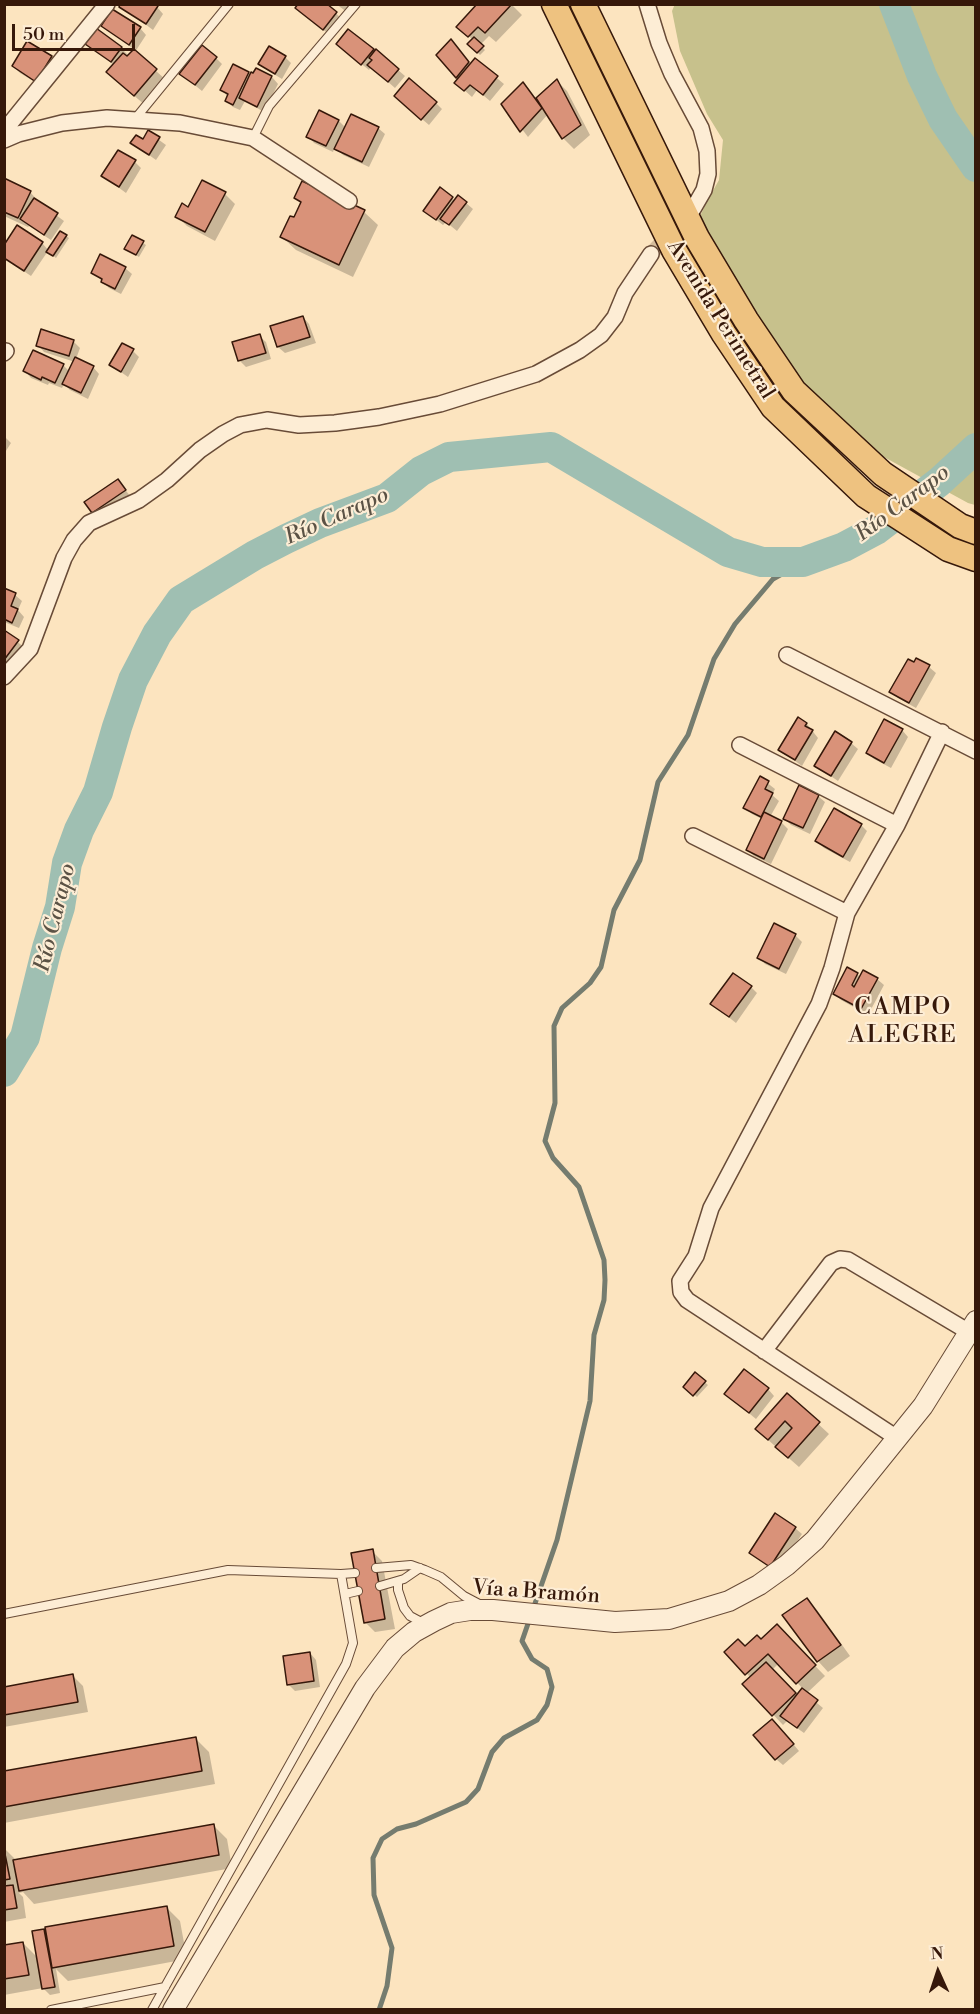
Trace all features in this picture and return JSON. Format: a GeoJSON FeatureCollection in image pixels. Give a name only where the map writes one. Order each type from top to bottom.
{"type":"FeatureCollection","features":[{"type":"Feature","properties":{"kind":"main road","name":"Avenida Perimetral"},"geometry":{"type":"LineString","coordinates":[[555,4],[674,250],[724,334],[774,407],[866,496],[948,549],[975,559]]}},
{"type":"Feature","properties":{"kind":"main road","name":"Avenida Perimetral"},"geometry":{"type":"LineString","coordinates":[[583,4],[697,238],[746,320],[794,391],[883,474],[970,529]]}},
{"type":"Feature","properties":{"kind":"main road"},"geometry":{"type":"LineString","coordinates":[[948,549],[975,572]]}},
{"type":"Feature","properties":{"kind":"street"},"geometry":{"type":"LineString","coordinates":[[4,131],[107,4]]}},
{"type":"Feature","properties":{"kind":"street"},"geometry":{"type":"LineString","coordinates":[[647,4],[659,43],[672,74],[701,128],[707,151],[708,174],[704,190],[693,208]]}},
{"type":"Feature","properties":{"kind":"street"},"geometry":{"type":"LineString","coordinates":[[4,140],[18,134],[62,123],[107,118],[180,123],[253,138],[349,201]]}},
{"type":"Feature","properties":{"kind":"street"},"geometry":{"type":"LineString","coordinates":[[4,677],[30,650],[64,558],[74,540],[89,523],[139,500],[222,434],[240,425],[267,420],[299,425],[379,417],[440,404],[536,374],[580,350],[600,335],[615,317],[625,293],[651,254]]}},
{"type":"Feature","properties":{"kind":"street"},"geometry":{"type":"LineString","coordinates":[[787,655],[975,750]]}},
{"type":"Feature","properties":{"kind":"street"},"geometry":{"type":"LineString","coordinates":[[897,1438],[687,1300],[681,1292],[680,1281],[696,1256],[711,1208],[819,1005],[847,913],[897,825],[942,732]]}},
{"type":"Feature","properties":{"kind":"street"},"geometry":{"type":"LineString","coordinates":[[740,745],[897,825]]}},
{"type":"Feature","properties":{"kind":"street"},"geometry":{"type":"LineString","coordinates":[[693,836],[847,913]]}},
{"type":"Feature","properties":{"kind":"street"},"geometry":{"type":"LineString","coordinates":[[764,1351],[831,1263],[840,1259],[848,1260],[934,1313],[972,1327]]}},
{"type":"Feature","properties":{"kind":"street","name":"Vía a Bramón"},"geometry":{"type":"LineString","coordinates":[[172,2010],[365,1688],[395,1648],[427,1624],[451,1614],[470,1610],[493,1610],[615,1622],[669,1619],[729,1601],[759,1585],[787,1565],[815,1540],[923,1406],[972,1327]]}},
{"type":"Feature","properties":{"kind":"lane"},"geometry":{"type":"LineString","coordinates":[[135,119],[229,4]]}},
{"type":"Feature","properties":{"kind":"lane"},"geometry":{"type":"LineString","coordinates":[[253,138],[269,106],[356,4]]}},
{"type":"Feature","properties":{"kind":"lane"},"geometry":{"type":"LineString","coordinates":[[376,1568],[411,1565],[420,1568],[441,1577],[464,1596],[493,1610]]}},
{"type":"Feature","properties":{"kind":"lane"},"geometry":{"type":"LineString","coordinates":[[380,1586],[412,1575],[420,1568]]}},
{"type":"Feature","properties":{"kind":"lane"},"geometry":{"type":"LineString","coordinates":[[4,1614],[228,1570],[355,1573]]}},
{"type":"Feature","properties":{"kind":"lane"},"geometry":{"type":"LineString","coordinates":[[152,2010],[346,1664],[353,1643],[341,1574]]}},
{"type":"Feature","properties":{"kind":"lane"},"geometry":{"type":"LineString","coordinates":[[398,1581],[398,1590],[404,1608],[410,1616],[427,1624]]}},
{"type":"Feature","properties":{"kind":"lane"},"geometry":{"type":"LineString","coordinates":[[345,1594],[358,1591]]}},
{"type":"Feature","properties":{"kind":"lane"},"geometry":{"type":"LineString","coordinates":[[51,2010],[165,1987]]}},
{"type":"Feature","properties":{"kind":"shaded area"},"geometry":{"type":"Polygon","coordinates":[[[675,4],[975,5],[975,505],[873,451],[822,408],[781,361],[695,228],[719,180],[723,140],[707,114],[680,51],[672,11],[675,4]]]}},
{"type":"Feature","properties":{"kind":"building"},"geometry":{"type":"Polygon","coordinates":[[[120,4],[155,4],[158,6],[146,24],[119,7],[120,4]]]}},
{"type":"Feature","properties":{"kind":"building"},"geometry":{"type":"Polygon","coordinates":[[[298,4],[327,4],[337,12],[323,30],[295,8],[298,4]]]}},
{"type":"Feature","properties":{"kind":"building"},"geometry":{"type":"Polygon","coordinates":[[[477,4],[512,4],[485,33],[478,27],[468,37],[456,27],[477,4]]]}},
{"type":"Feature","properties":{"kind":"building"},"geometry":{"type":"Polygon","coordinates":[[[112,9],[141,27],[129,45],[101,26],[112,9]]]}},
{"type":"Feature","properties":{"kind":"building"},"geometry":{"type":"Polygon","coordinates":[[[96,28],[122,47],[111,62],[85,44],[96,28]]]}},
{"type":"Feature","properties":{"kind":"building"},"geometry":{"type":"Polygon","coordinates":[[[348,29],[374,49],[361,65],[336,44],[348,29]]]}},
{"type":"Feature","properties":{"kind":"building"},"geometry":{"type":"Polygon","coordinates":[[[474,37],[484,46],[477,53],[467,44],[474,37]]]}},
{"type":"Feature","properties":{"kind":"building"},"geometry":{"type":"Polygon","coordinates":[[[451,39],[469,62],[456,78],[436,55],[451,39]]]}},
{"type":"Feature","properties":{"kind":"building"},"geometry":{"type":"Polygon","coordinates":[[[27,41],[52,56],[36,82],[12,66],[27,41]]]}},
{"type":"Feature","properties":{"kind":"building"},"geometry":{"type":"Polygon","coordinates":[[[202,45],[217,57],[195,85],[179,74],[202,45]]]}},
{"type":"Feature","properties":{"kind":"building"},"geometry":{"type":"Polygon","coordinates":[[[269,46],[286,56],[275,74],[258,64],[269,46]]]}},
{"type":"Feature","properties":{"kind":"building"},"geometry":{"type":"Polygon","coordinates":[[[134,49],[157,69],[134,96],[106,72],[123,53],[127,56],[134,49]]]}},
{"type":"Feature","properties":{"kind":"building"},"geometry":{"type":"Polygon","coordinates":[[[376,49],[399,69],[388,82],[367,65],[372,60],[369,58],[376,49]]]}},
{"type":"Feature","properties":{"kind":"building"},"geometry":{"type":"Polygon","coordinates":[[[475,58],[498,76],[483,95],[470,85],[464,91],[454,83],[475,58]]]}},
{"type":"Feature","properties":{"kind":"building"},"geometry":{"type":"Polygon","coordinates":[[[233,64],[249,72],[233,105],[225,101],[228,94],[220,90],[233,64]]]}},
{"type":"Feature","properties":{"kind":"building"},"geometry":{"type":"Polygon","coordinates":[[[256,68],[272,76],[257,107],[239,98],[251,72],[253,73],[256,68]]]}},
{"type":"Feature","properties":{"kind":"building"},"geometry":{"type":"Polygon","coordinates":[[[409,78],[437,102],[421,120],[394,96],[409,78]]]}},
{"type":"Feature","properties":{"kind":"building"},"geometry":{"type":"Polygon","coordinates":[[[557,79],[581,125],[562,139],[536,98],[557,79]]]}},
{"type":"Feature","properties":{"kind":"building"},"geometry":{"type":"Polygon","coordinates":[[[523,82],[542,108],[520,132],[501,104],[523,82]]]}},
{"type":"Feature","properties":{"kind":"building"},"geometry":{"type":"Polygon","coordinates":[[[319,110],[339,120],[326,146],[306,137],[319,110]]]}},
{"type":"Feature","properties":{"kind":"building"},"geometry":{"type":"Polygon","coordinates":[[[351,114],[379,127],[362,162],[334,149],[351,114]]]}},
{"type":"Feature","properties":{"kind":"building"},"geometry":{"type":"Polygon","coordinates":[[[148,130],[160,137],[149,155],[130,143],[136,135],[143,139],[148,130]]]}},
{"type":"Feature","properties":{"kind":"building"},"geometry":{"type":"Polygon","coordinates":[[[118,150],[136,160],[119,187],[101,176],[118,150]]]}},
{"type":"Feature","properties":{"kind":"building"},"geometry":{"type":"Polygon","coordinates":[[[4,178],[31,191],[18,218],[4,212],[4,178]]]}},
{"type":"Feature","properties":{"kind":"building"},"geometry":{"type":"Polygon","coordinates":[[[202,180],[226,192],[205,232],[175,217],[182,203],[188,207],[202,180]]]}},
{"type":"Feature","properties":{"kind":"building"},"geometry":{"type":"Polygon","coordinates":[[[302,181],[365,210],[339,265],[280,237],[290,216],[294,217],[301,202],[294,198],[302,181]]]}},
{"type":"Feature","properties":{"kind":"building"},"geometry":{"type":"Polygon","coordinates":[[[440,187],[453,197],[436,220],[423,211],[440,187]]]}},
{"type":"Feature","properties":{"kind":"building"},"geometry":{"type":"Polygon","coordinates":[[[458,195],[467,202],[449,225],[440,219],[458,195]]]}},
{"type":"Feature","properties":{"kind":"building"},"geometry":{"type":"Polygon","coordinates":[[[34,198],[58,213],[44,235],[20,219],[34,198]]]}},
{"type":"Feature","properties":{"kind":"building"},"geometry":{"type":"Polygon","coordinates":[[[17,225],[43,242],[24,271],[4,258],[4,245],[17,225]]]}},
{"type":"Feature","properties":{"kind":"building"},"geometry":{"type":"Polygon","coordinates":[[[60,231],[67,235],[53,256],[46,252],[60,231]]]}},
{"type":"Feature","properties":{"kind":"building"},"geometry":{"type":"Polygon","coordinates":[[[132,235],[144,241],[136,255],[124,249],[132,235]]]}},
{"type":"Feature","properties":{"kind":"building"},"geometry":{"type":"Polygon","coordinates":[[[100,254],[126,267],[115,289],[101,282],[102,279],[91,273],[100,254]]]}},
{"type":"Feature","properties":{"kind":"building"},"geometry":{"type":"Polygon","coordinates":[[[303,316],[310,337],[277,347],[270,326],[303,316]]]}},
{"type":"Feature","properties":{"kind":"building"},"geometry":{"type":"Polygon","coordinates":[[[41,329],[74,340],[69,356],[36,346],[41,329]]]}},
{"type":"Feature","properties":{"kind":"building"},"geometry":{"type":"Polygon","coordinates":[[[260,334],[266,353],[238,361],[232,342],[260,334]]]}},
{"type":"Feature","properties":{"kind":"building"},"geometry":{"type":"Polygon","coordinates":[[[122,343],[134,349],[121,372],[109,365],[122,343]]]}},
{"type":"Feature","properties":{"kind":"building"},"geometry":{"type":"Polygon","coordinates":[[[33,350],[64,364],[55,383],[42,377],[41,380],[23,371],[33,350]]]}},
{"type":"Feature","properties":{"kind":"building"},"geometry":{"type":"Polygon","coordinates":[[[75,357],[94,366],[81,393],[62,384],[75,357]]]}},
{"type":"Feature","properties":{"kind":"building"},"geometry":{"type":"Polygon","coordinates":[[[118,479],[126,490],[92,513],[84,502],[118,479]]]}},
{"type":"Feature","properties":{"kind":"building"},"geometry":{"type":"Polygon","coordinates":[[[4,588],[16,593],[11,606],[18,609],[12,623],[4,619],[4,588]]]}},
{"type":"Feature","properties":{"kind":"building"},"geometry":{"type":"Polygon","coordinates":[[[4,630],[19,640],[4,660],[4,630]]]}},
{"type":"Feature","properties":{"kind":"building"},"geometry":{"type":"Polygon","coordinates":[[[916,658],[930,665],[909,703],[889,692],[908,659],[914,662],[916,658]]]}},
{"type":"Feature","properties":{"kind":"building"},"geometry":{"type":"Polygon","coordinates":[[[798,717],[807,723],[805,726],[813,730],[795,760],[778,750],[798,717]]]}},
{"type":"Feature","properties":{"kind":"building"},"geometry":{"type":"Polygon","coordinates":[[[884,719],[903,729],[884,763],[866,753],[884,719]]]}},
{"type":"Feature","properties":{"kind":"building"},"geometry":{"type":"Polygon","coordinates":[[[835,731],[852,742],[831,776],[814,766],[835,731]]]}},
{"type":"Feature","properties":{"kind":"building"},"geometry":{"type":"Polygon","coordinates":[[[760,776],[769,781],[765,789],[773,793],[761,817],[743,808],[760,776]]]}},
{"type":"Feature","properties":{"kind":"building"},"geometry":{"type":"Polygon","coordinates":[[[799,785],[819,795],[803,828],[783,819],[799,785]]]}},
{"type":"Feature","properties":{"kind":"building"},"geometry":{"type":"Polygon","coordinates":[[[834,808],[862,824],[843,857],[815,841],[834,808]]]}},
{"type":"Feature","properties":{"kind":"building"},"geometry":{"type":"Polygon","coordinates":[[[764,812],[782,821],[764,859],[746,850],[764,812]]]}},
{"type":"Feature","properties":{"kind":"building"},"geometry":{"type":"Polygon","coordinates":[[[774,923],[796,934],[779,969],[757,958],[774,923]]]}},
{"type":"Feature","properties":{"kind":"building"},"geometry":{"type":"Polygon","coordinates":[[[847,967],[858,973],[852,985],[854,987],[863,970],[878,978],[861,1009],[833,994],[847,967]]]}},
{"type":"Feature","properties":{"kind":"building"},"geometry":{"type":"Polygon","coordinates":[[[733,973],[752,986],[729,1017],[710,1004],[733,973]]]}},
{"type":"Feature","properties":{"kind":"building"},"geometry":{"type":"Polygon","coordinates":[[[744,1369],[769,1388],[749,1413],[724,1394],[744,1369]]]}},
{"type":"Feature","properties":{"kind":"building"},"geometry":{"type":"Polygon","coordinates":[[[695,1372],[706,1381],[693,1396],[683,1387],[695,1372]]]}},
{"type":"Feature","properties":{"kind":"building"},"geometry":{"type":"Polygon","coordinates":[[[787,1393],[820,1422],[788,1458],[775,1447],[792,1428],[785,1421],[768,1440],[755,1429],[787,1393]]]}},
{"type":"Feature","properties":{"kind":"building"},"geometry":{"type":"Polygon","coordinates":[[[775,1513],[796,1527],[770,1567],[749,1553],[775,1513]]]}},
{"type":"Feature","properties":{"kind":"building"},"geometry":{"type":"Polygon","coordinates":[[[373,1549],[385,1619],[364,1623],[351,1553],[373,1549]]]}},
{"type":"Feature","properties":{"kind":"building"},"geometry":{"type":"Polygon","coordinates":[[[807,1598],[841,1645],[817,1662],[782,1615],[807,1598]]]}},
{"type":"Feature","properties":{"kind":"building"},"geometry":{"type":"Polygon","coordinates":[[[777,1624],[816,1665],[796,1684],[768,1654],[745,1675],[724,1652],[738,1639],[745,1646],[757,1635],[761,1639],[777,1624]]]}},
{"type":"Feature","properties":{"kind":"building"},"geometry":{"type":"Polygon","coordinates":[[[310,1652],[314,1681],[287,1685],[283,1656],[310,1652]]]}},
{"type":"Feature","properties":{"kind":"building"},"geometry":{"type":"Polygon","coordinates":[[[766,1662],[796,1693],[772,1716],[742,1684],[766,1662]]]}},
{"type":"Feature","properties":{"kind":"building"},"geometry":{"type":"Polygon","coordinates":[[[73,1674],[78,1702],[4,1715],[4,1687],[73,1674]]]}},
{"type":"Feature","properties":{"kind":"building"},"geometry":{"type":"Polygon","coordinates":[[[802,1688],[818,1700],[797,1728],[780,1716],[802,1688]]]}},
{"type":"Feature","properties":{"kind":"building"},"geometry":{"type":"Polygon","coordinates":[[[772,1719],[794,1744],[775,1760],[753,1735],[772,1719]]]}},
{"type":"Feature","properties":{"kind":"building"},"geometry":{"type":"Polygon","coordinates":[[[196,1737],[202,1771],[4,1807],[4,1771],[196,1737]]]}},
{"type":"Feature","properties":{"kind":"building"},"geometry":{"type":"Polygon","coordinates":[[[214,1824],[219,1855],[19,1891],[13,1860],[214,1824]]]}},
{"type":"Feature","properties":{"kind":"building"},"geometry":{"type":"Polygon","coordinates":[[[4,1849],[10,1879],[4,1880],[4,1849]]]}},
{"type":"Feature","properties":{"kind":"building"},"geometry":{"type":"Polygon","coordinates":[[[13,1885],[17,1908],[4,1910],[4,1886],[13,1885]]]}},
{"type":"Feature","properties":{"kind":"building"},"geometry":{"type":"Polygon","coordinates":[[[167,1906],[174,1946],[52,1968],[45,1927],[167,1906]]]}},
{"type":"Feature","properties":{"kind":"building"},"geometry":{"type":"Polygon","coordinates":[[[44,1929],[55,1987],[42,1989],[32,1931],[44,1929]]]}},
{"type":"Feature","properties":{"kind":"building"},"geometry":{"type":"Polygon","coordinates":[[[23,1942],[29,1975],[4,1979],[4,1945],[23,1942]]]}},
{"type":"Feature","properties":{"kind":"waterway","name":"Río Carapo"},"geometry":{"type":"LineString","coordinates":[[894,4],[922,76],[943,119],[976,167]]}},
{"type":"Feature","properties":{"kind":"waterway","name":"Río Carapo"},"geometry":{"type":"LineString","coordinates":[[4,1072],[25,1037],[47,948],[60,907],[67,863],[79,830],[98,792],[133,680],[157,634],[181,600],[286,539],[320,523],[387,498],[421,471],[449,457],[551,447],[728,552],[762,562],[803,562],[844,547],[876,530],[939,482],[976,448]]}},
{"type":"Feature","properties":{"kind":"waterway"},"geometry":{"type":"LineString","coordinates":[[379,2010],[387,1986],[392,1948],[374,1895],[373,1858],[382,1839],[397,1829],[416,1824],[466,1802],[478,1789],[492,1752],[504,1738],[537,1720],[547,1705],[552,1687],[547,1669],[532,1659],[522,1641],[557,1540],[590,1401],[594,1335],[604,1300],[605,1280],[604,1260],[579,1187],[553,1158],[545,1141],[555,1103],[554,1026],[562,1008],[590,983],[601,967],[614,910],[640,860],[658,782],[688,735],[714,659],[735,624],[773,579],[803,562]]}},
{"type":"Feature","properties":{"kind":"tunnel"},"geometry":{"type":"LineString","coordinates":[[651,254],[691,211]]}},
{"type":"Feature","properties":{"kind":"district","name":"CAMPO ALEGRE"},"geometry":{"type":"Point","coordinates":[903,1022]}}]}
